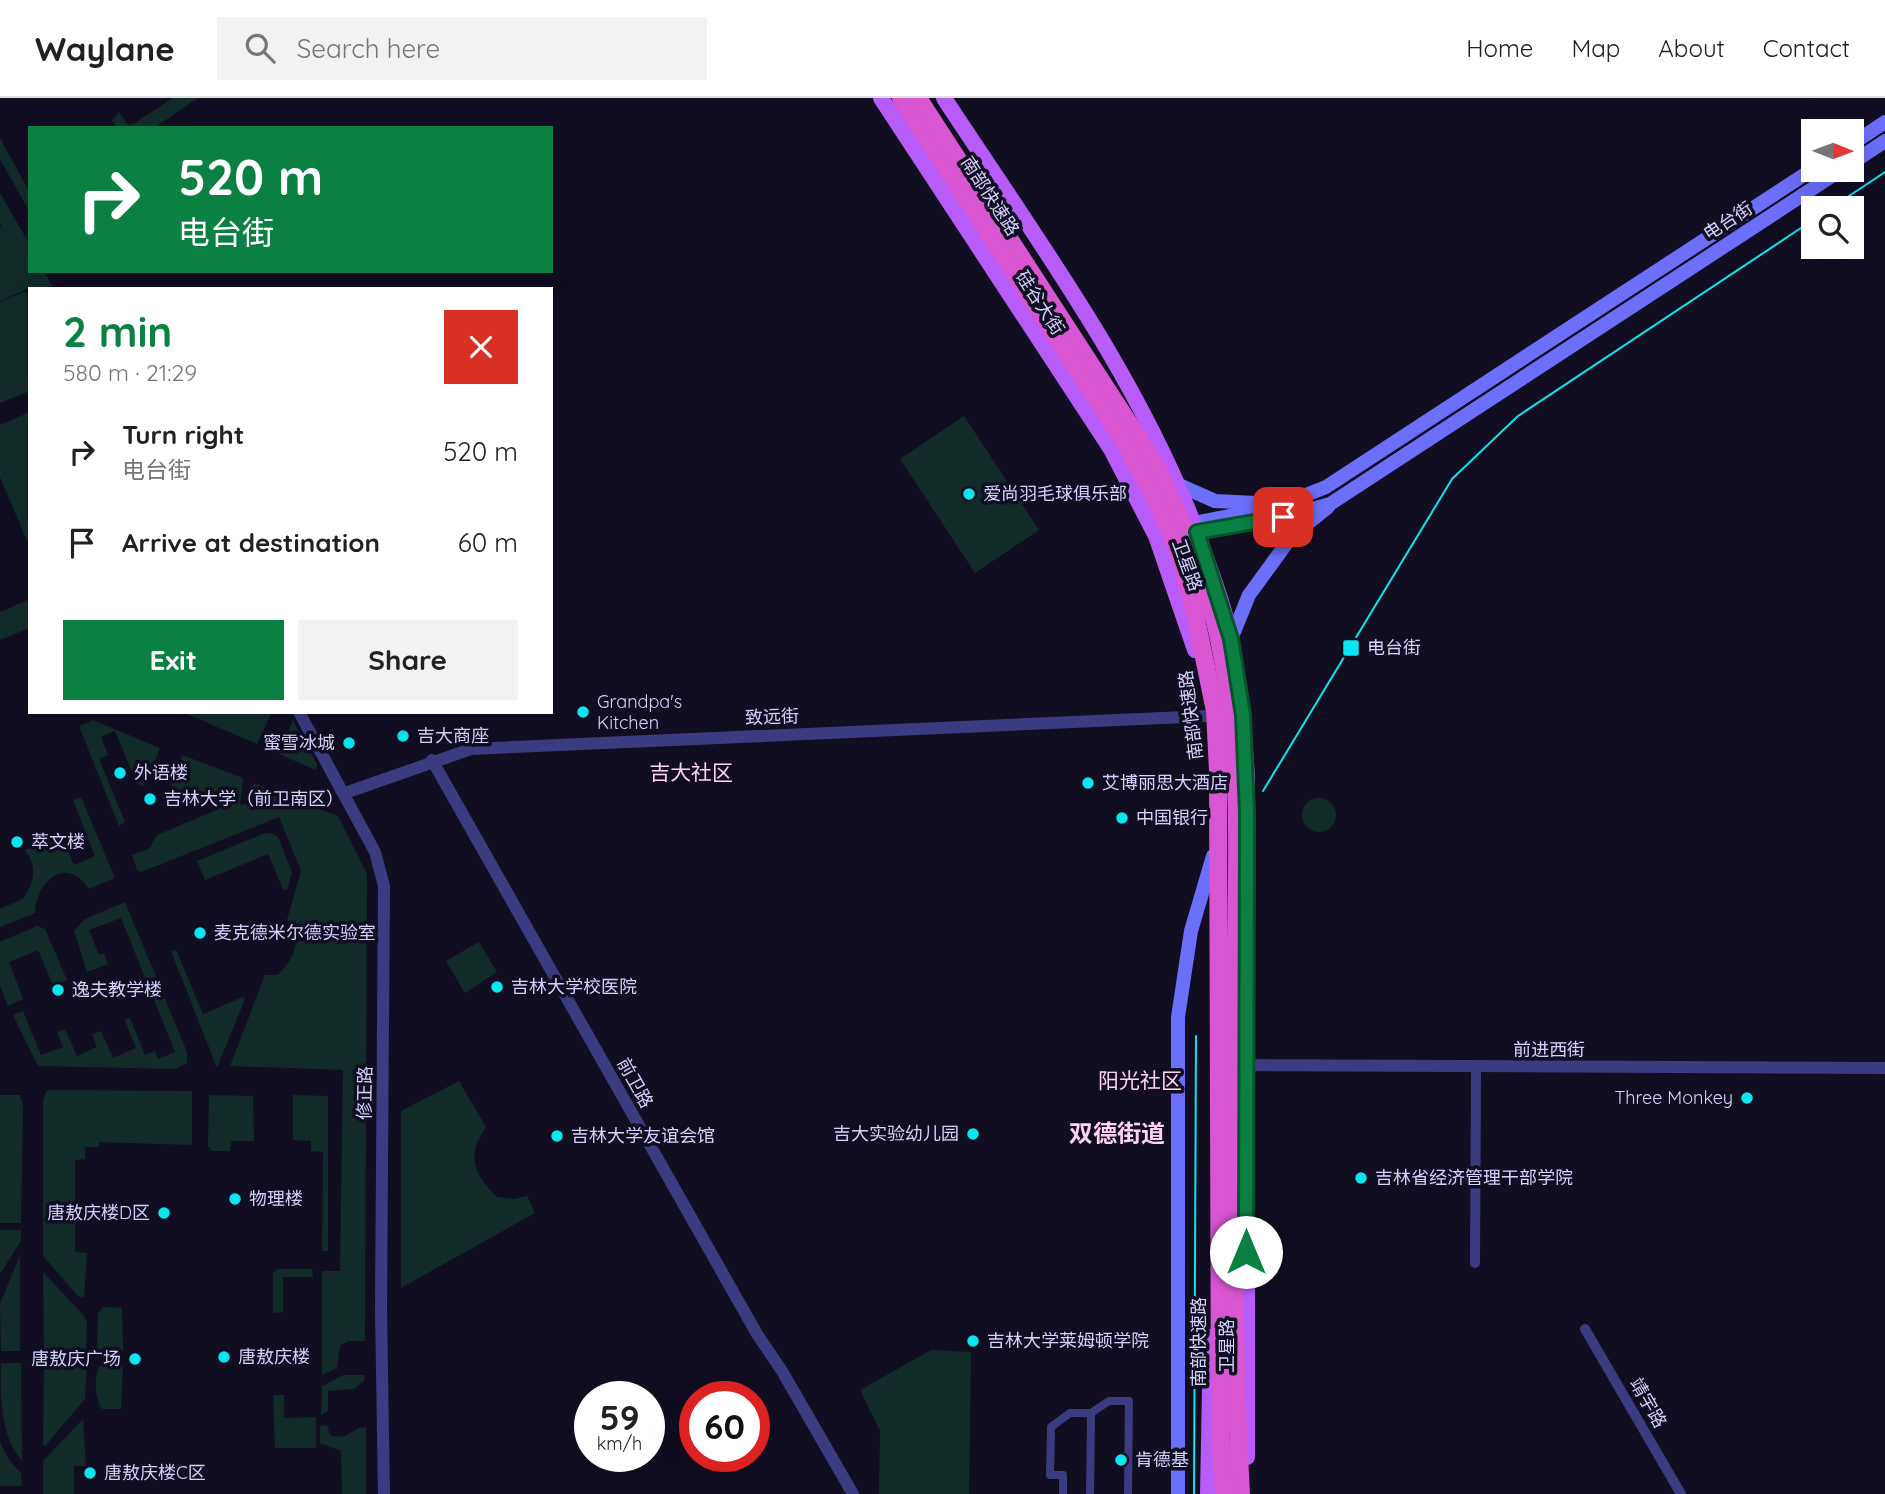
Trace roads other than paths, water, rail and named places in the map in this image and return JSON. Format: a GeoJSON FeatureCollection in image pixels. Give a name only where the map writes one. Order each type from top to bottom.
{"type":"FeatureCollection","features":[{"type":"Feature","properties":{"kind":"highway","name":"南部快速路"},"geometry":{"type":"LineString","coordinates":[[901,98],[968,189],[1142,439],[1175,502],[1215,620],[1225,672],[1235,770],[1234,1087],[1241,1494]]}},
{"type":"Feature","properties":{"kind":"highway","name":"南部快速路"},"geometry":{"type":"LineString","coordinates":[[919,98],[968,189],[1122,438],[1146,482],[1177,548],[1206,661],[1215,710],[1218,771],[1220,1494]]}},
{"type":"Feature","properties":{"kind":"main road","name":"硅谷大街"},"geometry":{"type":"LineString","coordinates":[[881,98],[1111,449],[1156,536]]}},
{"type":"Feature","properties":{"kind":"main road","name":"硅谷大街"},"geometry":{"type":"LineString","coordinates":[[944,98],[1113,355],[1179,485],[1195,527]]}},
{"type":"Feature","properties":{"kind":"main road"},"geometry":{"type":"LineString","coordinates":[[1864,136],[1885,122]]}},
{"type":"Feature","properties":{"kind":"main road"},"geometry":{"type":"LineString","coordinates":[[1864,155],[1885,141]]}},
{"type":"Feature","properties":{"kind":"main road","name":"电台街"},"geometry":{"type":"LineString","coordinates":[[1156,536],[1276,507],[1326,487],[1801,177]]}},
{"type":"Feature","properties":{"kind":"main road","name":"电台街"},"geometry":{"type":"LineString","coordinates":[[1195,527],[1283,517],[1330,504],[1823,182]]}},
{"type":"Feature","properties":{"kind":"main road"},"geometry":{"type":"LineString","coordinates":[[1179,485],[1224,503],[1249,504],[1303,498]]}},
{"type":"Feature","properties":{"kind":"main road"},"geometry":{"type":"LineString","coordinates":[[1231,639],[1249,595],[1292,536],[1321,515],[1330,504]]}},
{"type":"Feature","properties":{"kind":"main road","name":"卫星路"},"geometry":{"type":"LineString","coordinates":[[1195,527],[1231,639],[1243,715],[1247,777],[1247,1494]]}},
{"type":"Feature","properties":{"kind":"main road","name":"卫星路"},"geometry":{"type":"LineString","coordinates":[[1156,536],[1193,641],[1203,677],[1208,716],[1213,856],[1212,1310],[1220,1494]]}},
{"type":"Feature","properties":{"kind":"main road","name":"卫星路"},"geometry":{"type":"LineString","coordinates":[[1178,1494],[1178,1017],[1191,931],[1213,856]]}},
{"type":"Feature","properties":{"kind":"main road"},"geometry":{"type":"LineString","coordinates":[[1208,1494],[1212,1310]]}},
{"type":"Feature","properties":{"kind":"street","name":"修正路"},"geometry":{"type":"LineString","coordinates":[[300,714],[375,852],[384,886],[381,1309],[384,1494]]}},
{"type":"Feature","properties":{"kind":"street","name":"致远街"},"geometry":{"type":"LineString","coordinates":[[345,793],[368,788],[432,760],[471,750],[1208,716]]}},
{"type":"Feature","properties":{"kind":"street","name":"前卫路"},"geometry":{"type":"LineString","coordinates":[[432,760],[685,1208],[853,1494]]}},
{"type":"Feature","properties":{"kind":"street","name":"前进西街"},"geometry":{"type":"LineString","coordinates":[[1212,1065],[1885,1068]]}},
{"type":"Feature","properties":{"kind":"street"},"geometry":{"type":"LineString","coordinates":[[1475,1263],[1476,1067]]}},
{"type":"Feature","properties":{"kind":"street","name":"靖宇路"},"geometry":{"type":"LineString","coordinates":[[1585,1329],[1681,1494]]}},
{"type":"Feature","properties":{"kind":"street"},"geometry":{"type":"LineString","coordinates":[[1063,1494],[1063,1475],[1050,1475],[1051,1426],[1070,1413],[1091,1413],[1109,1401],[1129,1401],[1128,1494]]}},
{"type":"Feature","properties":{"kind":"street"},"geometry":{"type":"LineString","coordinates":[[1090,1494],[1091,1413]]}},
{"type":"Feature","properties":{"kind":"tram line"},"geometry":{"type":"LineString","coordinates":[[1849,196],[1885,172]]}},
{"type":"Feature","properties":{"kind":"tram line"},"geometry":{"type":"LineString","coordinates":[[1263,791],[1452,479],[1518,416],[1801,228]]}},
{"type":"Feature","properties":{"kind":"tram line"},"geometry":{"type":"LineString","coordinates":[[1194,1494],[1196,1036]]}},
{"type":"Feature","properties":{"kind":"place","name":"爱尚羽毛球俱乐部"},"geometry":{"type":"Point","coordinates":[969,494]}},
{"type":"Feature","properties":{"kind":"place","name":"电台街"},"geometry":{"type":"Point","coordinates":[1351,648]}},
{"type":"Feature","properties":{"kind":"place","name":"Grandpa's Kitchen"},"geometry":{"type":"Point","coordinates":[583,712]}},
{"type":"Feature","properties":{"kind":"place","name":"吉大商座"},"geometry":{"type":"Point","coordinates":[403,736]}},
{"type":"Feature","properties":{"kind":"place","name":"蜜雪冰城"},"geometry":{"type":"Point","coordinates":[349,743]}},
{"type":"Feature","properties":{"kind":"place","name":"外语楼"},"geometry":{"type":"Point","coordinates":[120,773]}},
{"type":"Feature","properties":{"kind":"place","name":"艾博丽思大酒店"},"geometry":{"type":"Point","coordinates":[1088,783]}},
{"type":"Feature","properties":{"kind":"place","name":"吉林大学（前卫南区）"},"geometry":{"type":"Point","coordinates":[150,799]}},
{"type":"Feature","properties":{"kind":"place","name":"中国银行"},"geometry":{"type":"Point","coordinates":[1122,818]}},
{"type":"Feature","properties":{"kind":"place","name":"萃文楼"},"geometry":{"type":"Point","coordinates":[17,842]}},
{"type":"Feature","properties":{"kind":"place","name":"麦克德米尔德实验室"},"geometry":{"type":"Point","coordinates":[200,933]}},
{"type":"Feature","properties":{"kind":"place","name":"吉林大学校医院"},"geometry":{"type":"Point","coordinates":[497,987]}},
{"type":"Feature","properties":{"kind":"place","name":"逸夫教学楼"},"geometry":{"type":"Point","coordinates":[58,990]}},
{"type":"Feature","properties":{"kind":"place","name":"Three Monkey"},"geometry":{"type":"Point","coordinates":[1747,1098]}},
{"type":"Feature","properties":{"kind":"place","name":"吉大实验幼儿园"},"geometry":{"type":"Point","coordinates":[973,1134]}},
{"type":"Feature","properties":{"kind":"place","name":"吉林大学友谊会馆"},"geometry":{"type":"Point","coordinates":[557,1136]}},
{"type":"Feature","properties":{"kind":"place","name":"吉林省经济管理干部学院"},"geometry":{"type":"Point","coordinates":[1361,1178]}},
{"type":"Feature","properties":{"kind":"place","name":"物理楼"},"geometry":{"type":"Point","coordinates":[235,1199]}},
{"type":"Feature","properties":{"kind":"place","name":"唐敖庆楼D区"},"geometry":{"type":"Point","coordinates":[164,1213]}},
{"type":"Feature","properties":{"kind":"place","name":"吉林大学莱姆顿学院"},"geometry":{"type":"Point","coordinates":[973,1341]}},
{"type":"Feature","properties":{"kind":"place","name":"唐敖庆楼"},"geometry":{"type":"Point","coordinates":[224,1357]}},
{"type":"Feature","properties":{"kind":"place","name":"唐敖庆广场"},"geometry":{"type":"Point","coordinates":[135,1359]}},
{"type":"Feature","properties":{"kind":"place","name":"肯德基"},"geometry":{"type":"Point","coordinates":[1121,1460]}},
{"type":"Feature","properties":{"kind":"place","name":"唐敖庆楼C区"},"geometry":{"type":"Point","coordinates":[90,1473]}},
{"type":"Feature","properties":{"kind":"district","name":"吉大社区"},"geometry":{"type":"Point","coordinates":[691,773]}},
{"type":"Feature","properties":{"kind":"district","name":"阳光社区"},"geometry":{"type":"Point","coordinates":[1140,1081]}},
{"type":"Feature","properties":{"kind":"district","name":"双德街道"},"geometry":{"type":"Point","coordinates":[1117,1134]}}]}
